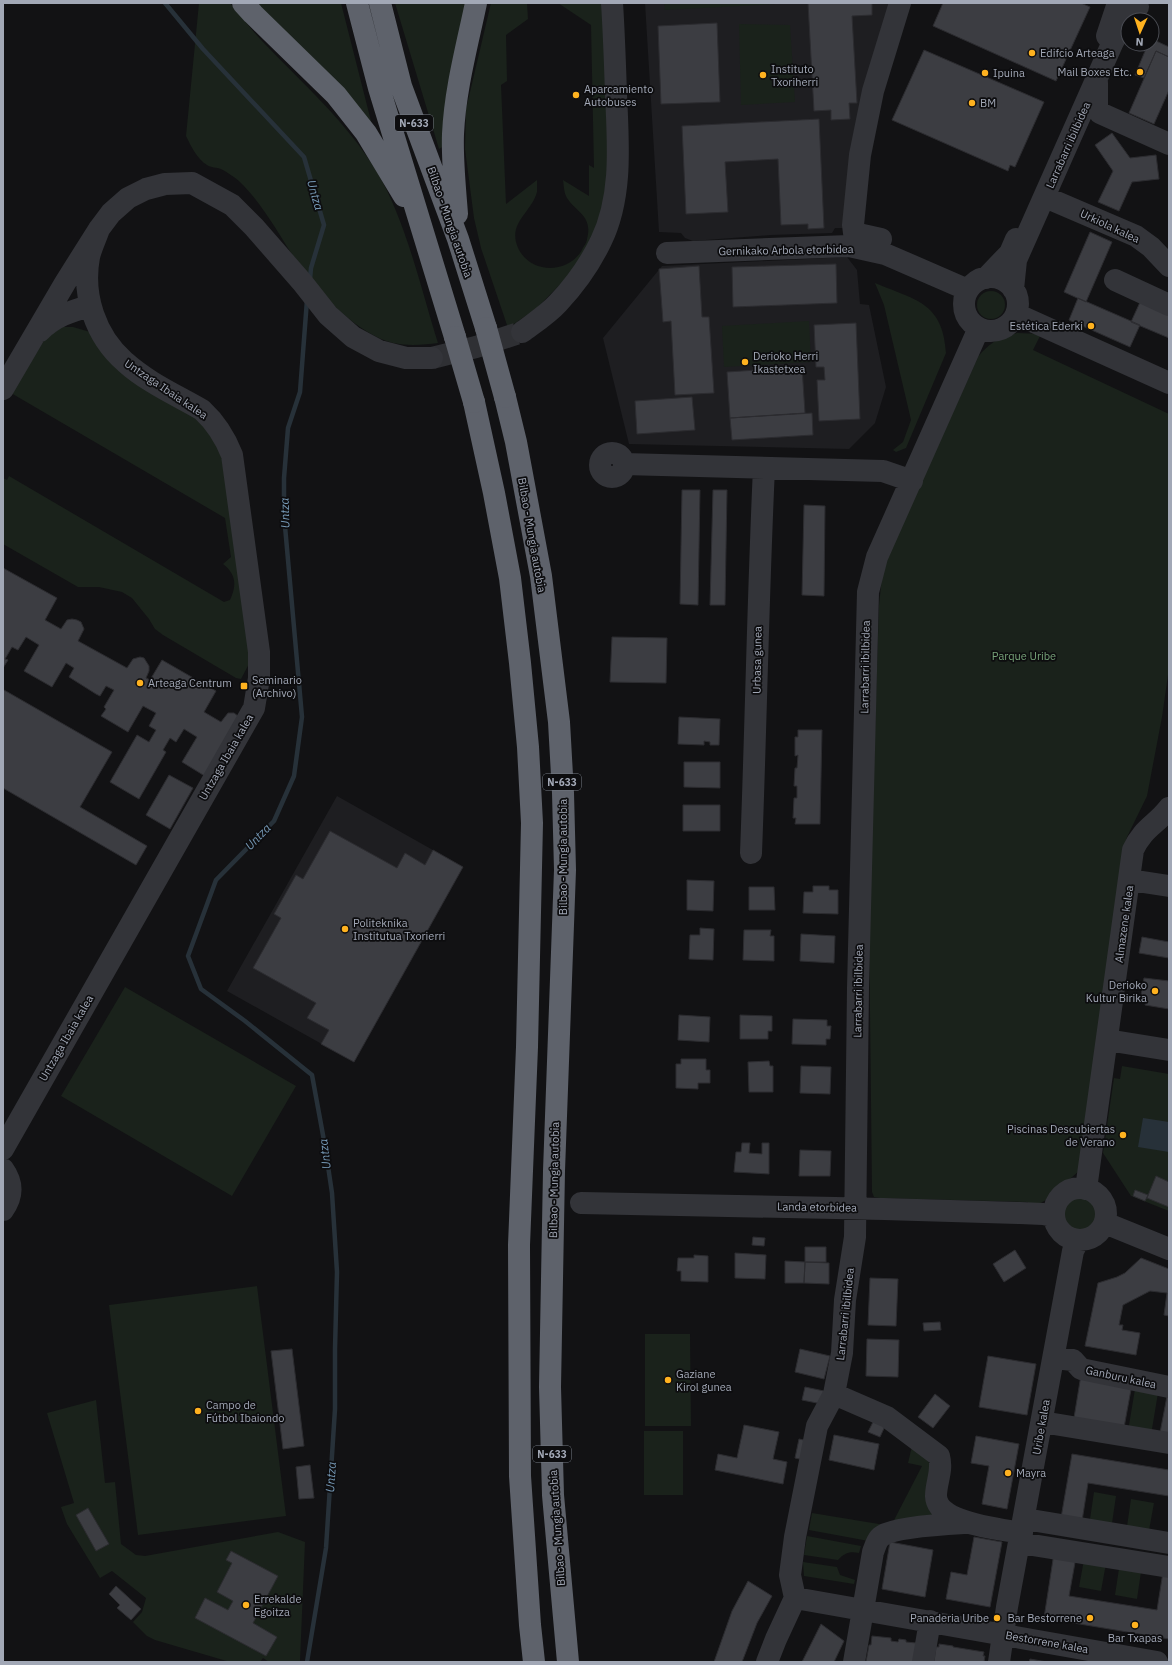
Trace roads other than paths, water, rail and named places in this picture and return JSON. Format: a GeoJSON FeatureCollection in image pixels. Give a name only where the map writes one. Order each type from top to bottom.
{"type":"FeatureCollection","features":[{"type":"Feature","properties":{"kind":"highway"},"geometry":{"type":"LineString","coordinates":[[243,3],[340,100],[366,133],[422,227]]}},
{"type":"Feature","properties":{"kind":"highway","name":"N-633"},"geometry":{"type":"LineString","coordinates":[[357,3],[379,88],[474,402],[494,493],[510,578],[520,663],[528,747],[532,831],[527,1047],[519,1245],[520,1476],[530,1625],[534,1662]]}},
{"type":"Feature","properties":{"kind":"highway","name":"Bilbao - Mungia autobia"},"geometry":{"type":"LineString","coordinates":[[380,3],[401,86],[458,239],[486,328],[505,397],[516,442],[541,576],[560,730],[565,870],[554,1171],[550,1387],[553,1495],[568,1662]]}},
{"type":"Feature","properties":{"kind":"highway"},"geometry":{"type":"LineString","coordinates":[[458,239],[458,219],[453,171],[453,134],[456,102],[476,3]]}},
{"type":"Feature","properties":{"kind":"street"},"geometry":{"type":"LineString","coordinates":[[522,332],[557,305],[573,285],[588,264],[601,240],[608,221],[616,190],[618,163],[618,124],[612,3]]}},
{"type":"Feature","properties":{"kind":"street"},"geometry":{"type":"LineString","coordinates":[[885,254],[890,242],[854,233],[853,226],[860,155],[870,105],[900,3]]}},
{"type":"Feature","properties":{"kind":"street","name":"Larrabarri ibilbidea"},"geometry":{"type":"LineString","coordinates":[[1013,289],[1016,260],[1122,24],[1135,4]]}},
{"type":"Feature","properties":{"kind":"street","name":"Larrabarri ibilbidea"},"geometry":{"type":"LineString","coordinates":[[986,278],[1010,253],[1105,42],[1135,4]]}},
{"type":"Feature","properties":{"kind":"street"},"geometry":{"type":"LineString","coordinates":[[1097,80],[1097,107],[1100,113],[1169,144]]}},
{"type":"Feature","properties":{"kind":"street"},"geometry":{"type":"LineString","coordinates":[[3,389],[99,228],[111,212],[128,198],[146,189],[165,184],[192,184],[232,205],[254,227],[302,282],[328,315],[354,337],[379,351],[406,358],[432,358]]}},
{"type":"Feature","properties":{"kind":"street","name":"Urkiola kalea"},"geometry":{"type":"LineString","coordinates":[[1045,197],[1136,236],[1151,247],[1169,266]]}},
{"type":"Feature","properties":{"kind":"street","name":"Untzaga Ibaia kalea"},"geometry":{"type":"LineString","coordinates":[[3,1149],[254,708],[259,678],[259,652],[232,455],[214,422],[202,410],[144,376],[124,361],[103,335],[94,319],[87,294],[89,257],[99,228]]}},
{"type":"Feature","properties":{"kind":"street","name":"Gernikako Arbola etorbidea"},"geometry":{"type":"LineString","coordinates":[[667,253],[849,246],[885,254],[968,290]]}},
{"type":"Feature","properties":{"kind":"street"},"geometry":{"type":"LineString","coordinates":[[986,278],[1001,280],[1008,283],[1013,289],[1017,296],[1018,305],[1016,314],[1012,321],[1005,327],[997,331],[988,331],[979,328],[972,323],[967,316],[964,308],[965,299],[968,290],[973,285],[986,278]]}},
{"type":"Feature","properties":{"kind":"street"},"geometry":{"type":"LineString","coordinates":[[1115,280],[1169,305]]}},
{"type":"Feature","properties":{"kind":"street"},"geometry":{"type":"LineString","coordinates":[[28,346],[47,324],[59,316],[90,306]]}},
{"type":"Feature","properties":{"kind":"street"},"geometry":{"type":"LineString","coordinates":[[1016,314],[1169,383]]}},
{"type":"Feature","properties":{"kind":"street","name":"Larrabarri ibilbidea"},"geometry":{"type":"LineString","coordinates":[[795,1598],[790,1575],[795,1537],[817,1426],[834,1394],[842,1353],[844,1300],[855,1237],[858,988],[868,592],[877,556],[912,481],[979,328]]}},
{"type":"Feature","properties":{"kind":"street"},"geometry":{"type":"LineString","coordinates":[[624,464],[883,471],[912,481]]}},
{"type":"Feature","properties":{"kind":"street","name":"Urbasa gunea"},"geometry":{"type":"LineString","coordinates":[[751,852],[756,712],[757,622],[764,468]]}},
{"type":"Feature","properties":{"kind":"street","name":"Almazene kalea"},"geometry":{"type":"LineString","coordinates":[[1086,1189],[1132,857],[1138,839],[1151,825],[1161,818],[1169,808]]}},
{"type":"Feature","properties":{"kind":"street"},"geometry":{"type":"LineString","coordinates":[[1130,880],[1169,886]]}},
{"type":"Feature","properties":{"kind":"street"},"geometry":{"type":"LineString","coordinates":[[1107,1040],[1169,1050]]}},
{"type":"Feature","properties":{"kind":"street"},"geometry":{"type":"LineString","coordinates":[[3,1169],[8,1176],[11,1185],[11,1194],[8,1203],[3,1210]]}},
{"type":"Feature","properties":{"kind":"street"},"geometry":{"type":"LineString","coordinates":[[1078,1188],[1086,1189],[1093,1191],[1103,1202],[1107,1216],[1101,1231],[1094,1237],[1078,1241],[1070,1239],[1058,1230],[1053,1216],[1054,1208],[1057,1200],[1063,1194],[1078,1188]]}},
{"type":"Feature","properties":{"kind":"street","name":"Landa etorbidea"},"geometry":{"type":"LineString","coordinates":[[581,1203],[855,1208],[1020,1213],[1053,1216]]}},
{"type":"Feature","properties":{"kind":"street"},"geometry":{"type":"LineString","coordinates":[[1105,1223],[1169,1249]]}},
{"type":"Feature","properties":{"kind":"street","name":"Uribe kalea"},"geometry":{"type":"LineString","coordinates":[[999,1662],[1007,1606],[1022,1532],[1073,1251],[1078,1241]]}},
{"type":"Feature","properties":{"kind":"street","name":"Ganburu kalea"},"geometry":{"type":"LineString","coordinates":[[1054,1358],[1074,1360],[1081,1369],[1169,1387]]}},
{"type":"Feature","properties":{"kind":"street"},"geometry":{"type":"LineString","coordinates":[[834,1394],[887,1417],[939,1456],[941,1465],[936,1497],[940,1506],[945,1511],[965,1523]]}},
{"type":"Feature","properties":{"kind":"street"},"geometry":{"type":"LineString","coordinates":[[1042,1422],[1169,1444]]}},
{"type":"Feature","properties":{"kind":"street"},"geometry":{"type":"LineString","coordinates":[[854,1662],[873,1552],[882,1536],[895,1531],[939,1524],[965,1523],[1022,1532],[1169,1567]]}},
{"type":"Feature","properties":{"kind":"street"},"geometry":{"type":"LineString","coordinates":[[1022,1532],[1169,1543]]}},
{"type":"Feature","properties":{"kind":"street"},"geometry":{"type":"LineString","coordinates":[[767,1662],[795,1598]]}},
{"type":"Feature","properties":{"kind":"street","name":"Bestorrene kalea"},"geometry":{"type":"LineString","coordinates":[[795,1598],[1004,1634],[1089,1656],[1154,1662]]}},
{"type":"Feature","properties":{"kind":"street"},"geometry":{"type":"LineString","coordinates":[[924,1662],[930,1621]]}},
{"type":"Feature","properties":{"kind":"waterway","name":"Untza"},"geometry":{"type":"LineString","coordinates":[[165,3],[203,49],[304,157],[324,225],[311,268],[310,279]]}},
{"type":"Feature","properties":{"kind":"waterway","name":"Untza"},"geometry":{"type":"LineString","coordinates":[[307,300],[300,392],[288,428],[284,478],[284,515],[302,717],[294,776],[274,821],[216,880],[188,956],[201,989],[245,1021],[312,1075],[325,1146],[332,1193],[337,1272],[335,1409],[326,1548],[307,1662]]}},
{"type":"Feature","properties":{"kind":"tunnel"},"geometry":{"type":"LineString","coordinates":[[432,358],[476,347],[522,332]]}},
{"type":"Feature","properties":{"kind":"place","name":"Edifcio Arteaga"},"geometry":{"type":"Point","coordinates":[1032,53]}},
{"type":"Feature","properties":{"kind":"place","name":"Mail Boxes Etc."},"geometry":{"type":"Point","coordinates":[1140,72]}},
{"type":"Feature","properties":{"kind":"place","name":"Ipuina"},"geometry":{"type":"Point","coordinates":[985,73]}},
{"type":"Feature","properties":{"kind":"place","name":"Instituto Txoriherri"},"geometry":{"type":"Point","coordinates":[763,75]}},
{"type":"Feature","properties":{"kind":"place","name":"Aparcamiento Autobuses"},"geometry":{"type":"Point","coordinates":[576,95]}},
{"type":"Feature","properties":{"kind":"place","name":"BM"},"geometry":{"type":"Point","coordinates":[972,103]}},
{"type":"Feature","properties":{"kind":"place","name":"Estética Ederki"},"geometry":{"type":"Point","coordinates":[1091,326]}},
{"type":"Feature","properties":{"kind":"place","name":"Derioko Herri Ikastetxea"},"geometry":{"type":"Point","coordinates":[745,362]}},
{"type":"Feature","properties":{"kind":"place","name":"Arteaga Centrum"},"geometry":{"type":"Point","coordinates":[140,683]}},
{"type":"Feature","properties":{"kind":"place","name":"Seminario (Archivo)"},"geometry":{"type":"Point","coordinates":[244,686]}},
{"type":"Feature","properties":{"kind":"place","name":"Politeknika Institutua Txorierri"},"geometry":{"type":"Point","coordinates":[345,929]}},
{"type":"Feature","properties":{"kind":"place","name":"Derioko Kultur Birika"},"geometry":{"type":"Point","coordinates":[1155,991]}},
{"type":"Feature","properties":{"kind":"place","name":"Piscinas Descubiertas de Verano"},"geometry":{"type":"Point","coordinates":[1123,1135]}},
{"type":"Feature","properties":{"kind":"place","name":"Gaziane Kirol gunea"},"geometry":{"type":"Point","coordinates":[668,1380]}},
{"type":"Feature","properties":{"kind":"place","name":"Campo de Fútbol Ibaiondo"},"geometry":{"type":"Point","coordinates":[198,1411]}},
{"type":"Feature","properties":{"kind":"place","name":"Mayra"},"geometry":{"type":"Point","coordinates":[1008,1473]}},
{"type":"Feature","properties":{"kind":"place","name":"Errekalde Egoitza"},"geometry":{"type":"Point","coordinates":[246,1605]}},
{"type":"Feature","properties":{"kind":"place","name":"Panaderia Uribe"},"geometry":{"type":"Point","coordinates":[997,1618]}},
{"type":"Feature","properties":{"kind":"place","name":"Bar Bestorrene"},"geometry":{"type":"Point","coordinates":[1090,1618]}},
{"type":"Feature","properties":{"kind":"place","name":"Bar Txapas"},"geometry":{"type":"Point","coordinates":[1135,1625]}},
{"type":"Feature","properties":{"kind":"park label","name":"Parque Uribe"},"geometry":{"type":"Point","coordinates":[1024,656]}}]}
